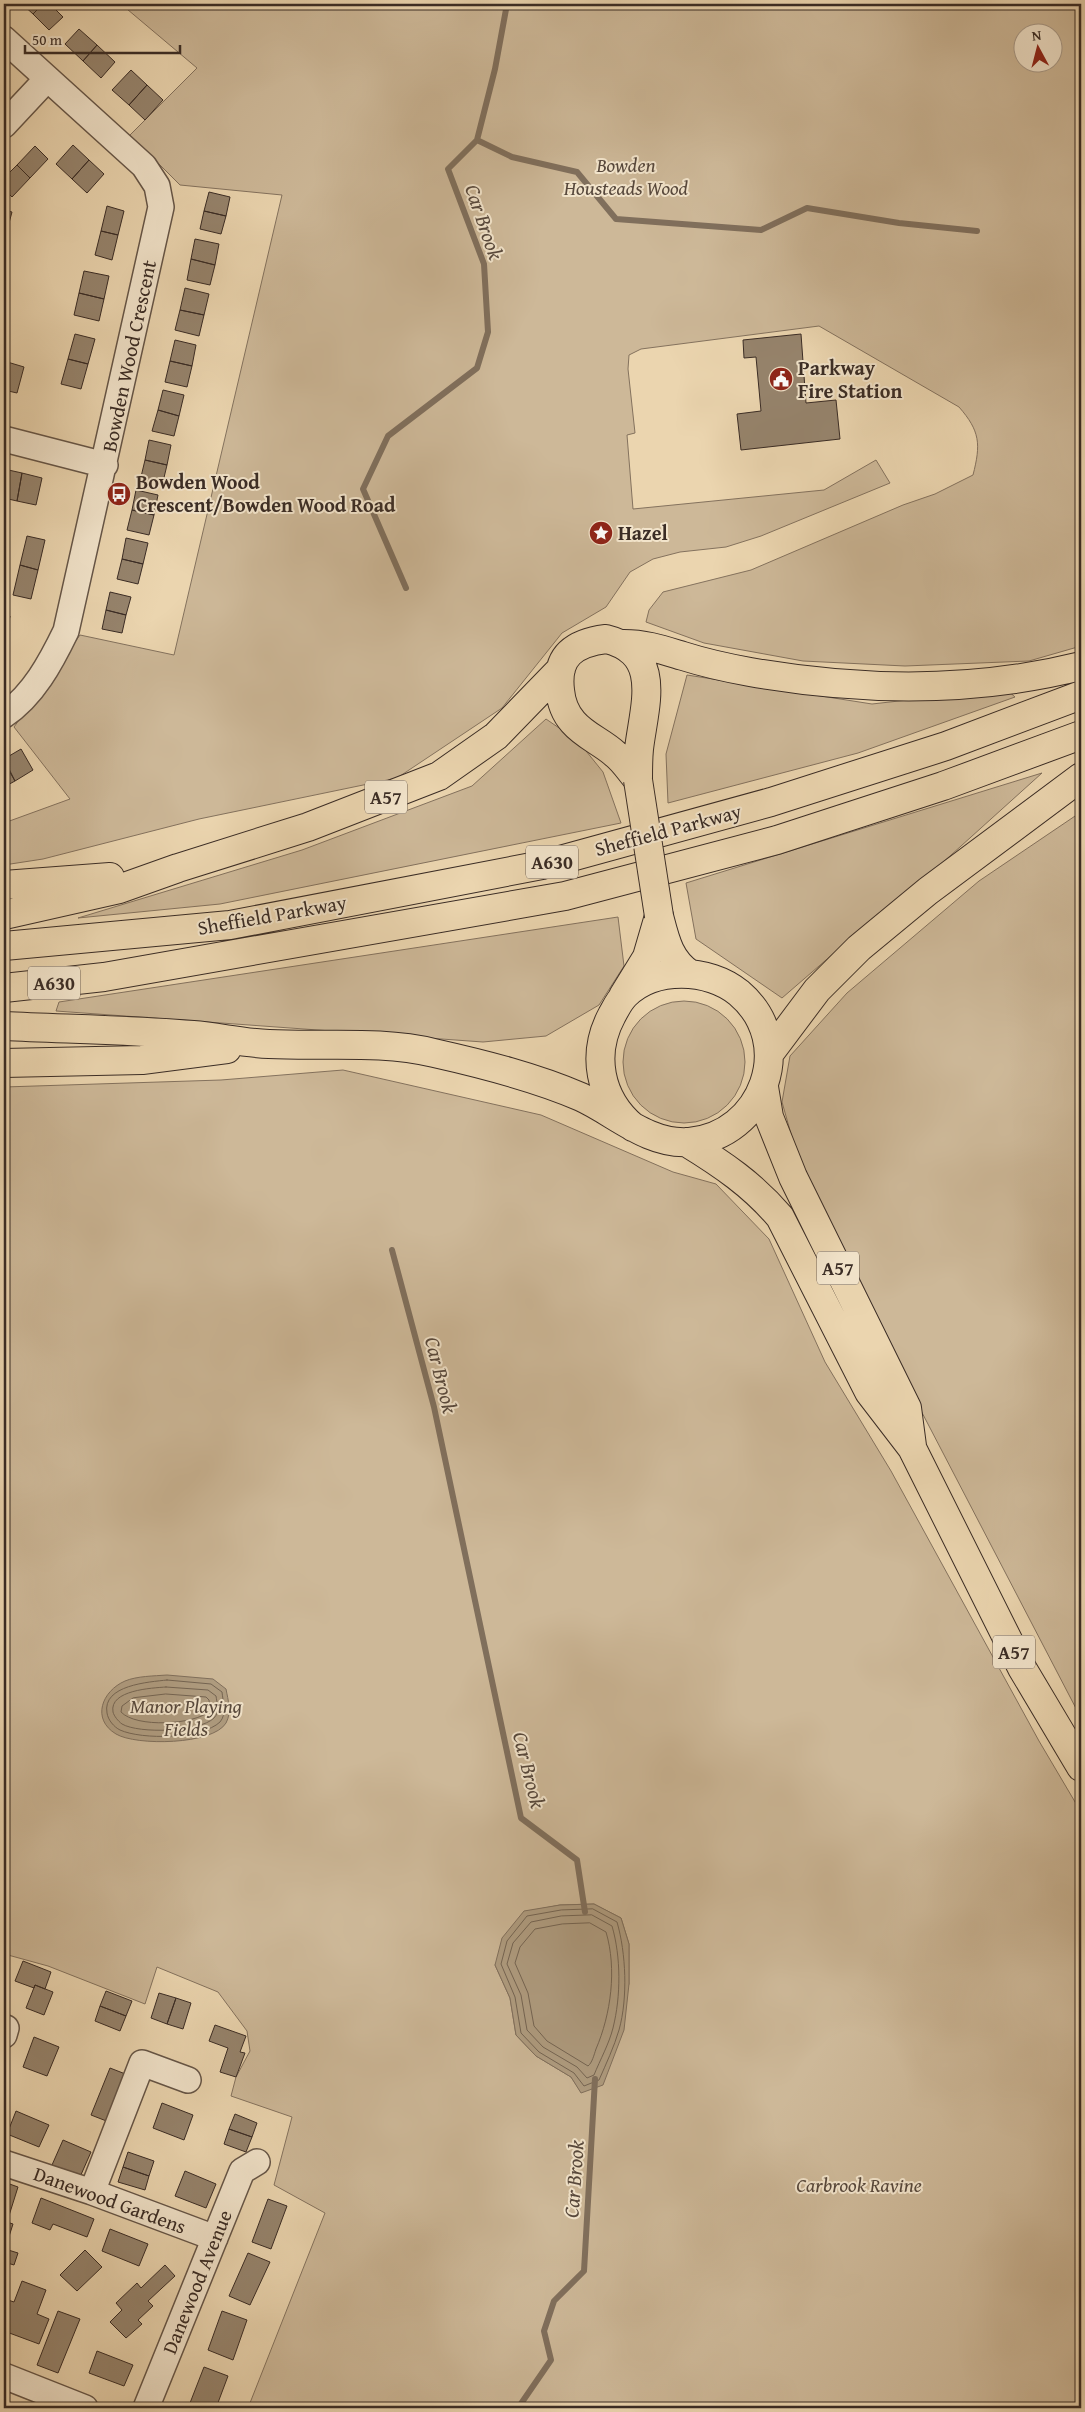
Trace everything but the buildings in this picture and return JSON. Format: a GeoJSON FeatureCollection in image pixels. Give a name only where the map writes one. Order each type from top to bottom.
{"type":"FeatureCollection","features":[{"type":"Feature","properties":{"kind":"highway","name":"A57"},"geometry":{"type":"LineString","coordinates":[[4,915],[119,889],[178,868],[308,827],[439,776],[496,736],[560,669],[563,661],[573,649],[588,641],[606,639],[624,644],[642,664],[646,680],[638,780],[659,916],[665,942],[673,958],[690,974]]}},
{"type":"Feature","properties":{"kind":"highway"},"geometry":{"type":"LineString","coordinates":[[624,644],[650,645],[736,669],[795,680],[864,686],[950,685],[1044,674],[1081,666]]}},
{"type":"Feature","properties":{"kind":"highway"},"geometry":{"type":"LineString","coordinates":[[560,669],[561,696],[571,720],[598,743],[615,753],[638,780]]}},
{"type":"Feature","properties":{"kind":"highway","name":"Sheffield Parkway"},"geometry":{"type":"LineString","coordinates":[[4,946],[230,925],[542,865],[771,802],[946,746],[1081,695]]}},
{"type":"Feature","properties":{"kind":"highway","name":"Sheffield Parkway"},"geometry":{"type":"LineString","coordinates":[[4,988],[104,977],[565,896],[777,840],[942,786],[1081,735]]}},
{"type":"Feature","properties":{"kind":"highway"},"geometry":{"type":"LineString","coordinates":[[769,1054],[817,990],[859,948],[942,880],[1081,777]]}},
{"type":"Feature","properties":{"kind":"highway"},"geometry":{"type":"LineString","coordinates":[[4,885],[112,877],[178,868]]}},
{"type":"Feature","properties":{"kind":"highway","name":"A57"},"geometry":{"type":"LineString","coordinates":[[633,1127],[620,1115],[612,1102],[602,1079],[600,1054],[605,1030],[646,957],[659,916]]}},
{"type":"Feature","properties":{"kind":"highway","name":"A57"},"geometry":{"type":"LineString","coordinates":[[623,997],[634,988],[662,977],[690,974],[710,977],[740,994],[751,1006],[760,1021],[766,1037],[769,1054],[764,1087],[769,1117],[793,1177],[907,1408],[912,1448]]}},
{"type":"Feature","properties":{"kind":"highway","name":"A57"},"geometry":{"type":"LineString","coordinates":[[4,1026],[194,1035],[266,1044],[366,1044],[432,1052],[527,1078],[582,1098],[633,1127],[670,1142],[686,1142],[719,1135],[734,1126],[756,1102],[764,1087]]}},
{"type":"Feature","properties":{"kind":"highway"},"geometry":{"type":"LineString","coordinates":[[4,1063],[142,1060],[266,1044]]}},
{"type":"Feature","properties":{"kind":"highway","name":"A57"},"geometry":{"type":"LineString","coordinates":[[686,1142],[742,1178],[762,1196],[780,1217],[868,1392],[912,1448],[1022,1668],[1081,1767]]}},
{"type":"Feature","properties":{"kind":"street","name":"Bowden Wood Crescent"},"geometry":{"type":"LineString","coordinates":[[4,39],[144,166],[157,186],[162,207],[66,631],[51,662],[14,708],[4,715]]}},
{"type":"Feature","properties":{"kind":"street"},"geometry":{"type":"LineString","coordinates":[[4,125],[47,79]]}},
{"type":"Feature","properties":{"kind":"street"},"geometry":{"type":"LineString","coordinates":[[4,439],[105,465]]}},
{"type":"Feature","properties":{"kind":"street"},"geometry":{"type":"LineString","coordinates":[[92,2192],[142,2064],[188,2080]]}},
{"type":"Feature","properties":{"kind":"street","name":"Danewood Avenue"},"geometry":{"type":"LineString","coordinates":[[146,2408],[242,2172],[257,2162]]}},
{"type":"Feature","properties":{"kind":"street","name":"Danewood Gardens"},"geometry":{"type":"LineString","coordinates":[[4,2163],[92,2192],[216,2238]]}},
{"type":"Feature","properties":{"kind":"street"},"geometry":{"type":"LineString","coordinates":[[4,2376],[85,2408]]}},
{"type":"Feature","properties":{"kind":"green space","name":"Bowden Housteads Wood"},"geometry":{"type":"Polygon","coordinates":[[[121,4],[1081,4],[1081,646],[1029,661],[905,666],[803,661],[704,643],[646,622],[649,610],[663,592],[751,570],[903,505],[935,494],[973,475],[978,446],[975,431],[959,407],[819,326],[641,349],[629,355],[628,369],[635,433],[627,435],[633,509],[824,490],[876,460],[890,483],[761,536],[726,547],[680,552],[653,559],[630,572],[606,607],[562,633],[502,708],[397,778],[199,819],[43,859],[4,865],[4,823],[70,799],[14,727],[80,635],[174,655],[282,195],[180,185],[130,135],[197,68],[121,4]]]}},
{"type":"Feature","properties":{"kind":"green space"},"geometry":{"type":"Polygon","coordinates":[[[687,675],[872,704],[1006,689],[1015,697],[858,753],[668,803],[666,754],[687,675]]]}},
{"type":"Feature","properties":{"kind":"green space"},"geometry":{"type":"Polygon","coordinates":[[[546,719],[578,741],[603,772],[621,823],[220,904],[78,918],[302,850],[472,786],[546,719]]]}},
{"type":"Feature","properties":{"kind":"green space"},"geometry":{"type":"Polygon","coordinates":[[[1042,773],[920,883],[878,915],[782,998],[696,939],[686,883],[1042,773]]]}},
{"type":"Feature","properties":{"kind":"green space"},"geometry":{"type":"Polygon","coordinates":[[[1081,812],[1081,1718],[866,1305],[804,1180],[782,1102],[790,1056],[847,993],[979,881],[1081,812]]]}},
{"type":"Feature","properties":{"kind":"green space"},"geometry":{"type":"Polygon","coordinates":[[[618,917],[624,966],[599,1005],[546,1036],[483,1042],[56,1011],[59,1002],[618,917]]]}},
{"type":"Feature","properties":{"kind":"green space"},"geometry":{"type":"Polygon","coordinates":[[[684,1001],[707,1005],[727,1019],[741,1039],[745,1062],[741,1085],[727,1105],[707,1119],[684,1123],[661,1119],[641,1105],[627,1085],[623,1062],[627,1039],[641,1019],[661,1005],[684,1001]]]}},
{"type":"Feature","properties":{"kind":"green space"},"geometry":{"type":"Polygon","coordinates":[[[343,1070],[541,1115],[673,1172],[716,1184],[769,1239],[825,1362],[891,1471],[1039,1741],[1081,1812],[1081,2408],[248,2408],[325,2213],[274,2185],[292,2117],[231,2096],[236,2077],[250,2051],[247,2031],[218,1992],[157,1967],[145,2004],[48,1966],[8,1955],[4,1969],[4,1087],[221,1080],[343,1070]],[[594,1904],[560,1905],[524,1912],[495,1965],[510,1998],[516,2035],[536,2056],[571,2077],[581,2092],[629,1984],[629,1944],[621,1918],[594,1904]]]}},
{"type":"Feature","properties":{"kind":"water"},"geometry":{"type":"Polygon","coordinates":[[[167,1675],[213,1679],[226,1689],[229,1710],[226,1723],[218,1730],[206,1736],[156,1742],[126,1738],[108,1728],[104,1721],[102,1706],[110,1691],[130,1679],[167,1675]]]}},
{"type":"Feature","properties":{"kind":"water"},"geometry":{"type":"Polygon","coordinates":[[[594,1904],[621,1918],[629,1944],[629,1984],[624,2030],[603,2085],[581,2093],[571,2077],[536,2056],[516,2035],[510,1998],[495,1965],[502,1938],[524,1911],[560,1905],[594,1904]]]}},
{"type":"Feature","properties":{"kind":"waterway","name":"Car Brook"},"geometry":{"type":"LineString","coordinates":[[406,588],[363,489],[388,436],[477,368],[488,332],[484,264],[448,169],[477,140],[495,69],[507,4]]}},
{"type":"Feature","properties":{"kind":"waterway"},"geometry":{"type":"LineString","coordinates":[[477,140],[512,157],[577,172],[616,219],[761,230],[807,208],[899,223],[977,231]]}},
{"type":"Feature","properties":{"kind":"waterway","name":"Car Brook"},"geometry":{"type":"LineString","coordinates":[[392,1250],[434,1407],[521,1818],[577,1860],[585,1912]]}},
{"type":"Feature","properties":{"kind":"waterway","name":"Car Brook"},"geometry":{"type":"LineString","coordinates":[[518,2408],[551,2360],[544,2331],[554,2301],[584,2271],[595,2079]]}},
{"type":"Feature","properties":{"kind":"place","name":"Parkway Fire Station"},"geometry":{"type":"Point","coordinates":[781,379]}},
{"type":"Feature","properties":{"kind":"place","name":"Bowden Wood Crescent/Bowden Wood Road"},"geometry":{"type":"Point","coordinates":[119,494]}},
{"type":"Feature","properties":{"kind":"place","name":"Hazel"},"geometry":{"type":"Point","coordinates":[601,533]}},
{"type":"Feature","properties":{"kind":"park label","name":"Manor Playing Fields"},"geometry":{"type":"Point","coordinates":[186,1718]}},
{"type":"Feature","properties":{"kind":"park label","name":"Carbrook Ravine"},"geometry":{"type":"Point","coordinates":[859,2185]}}]}
